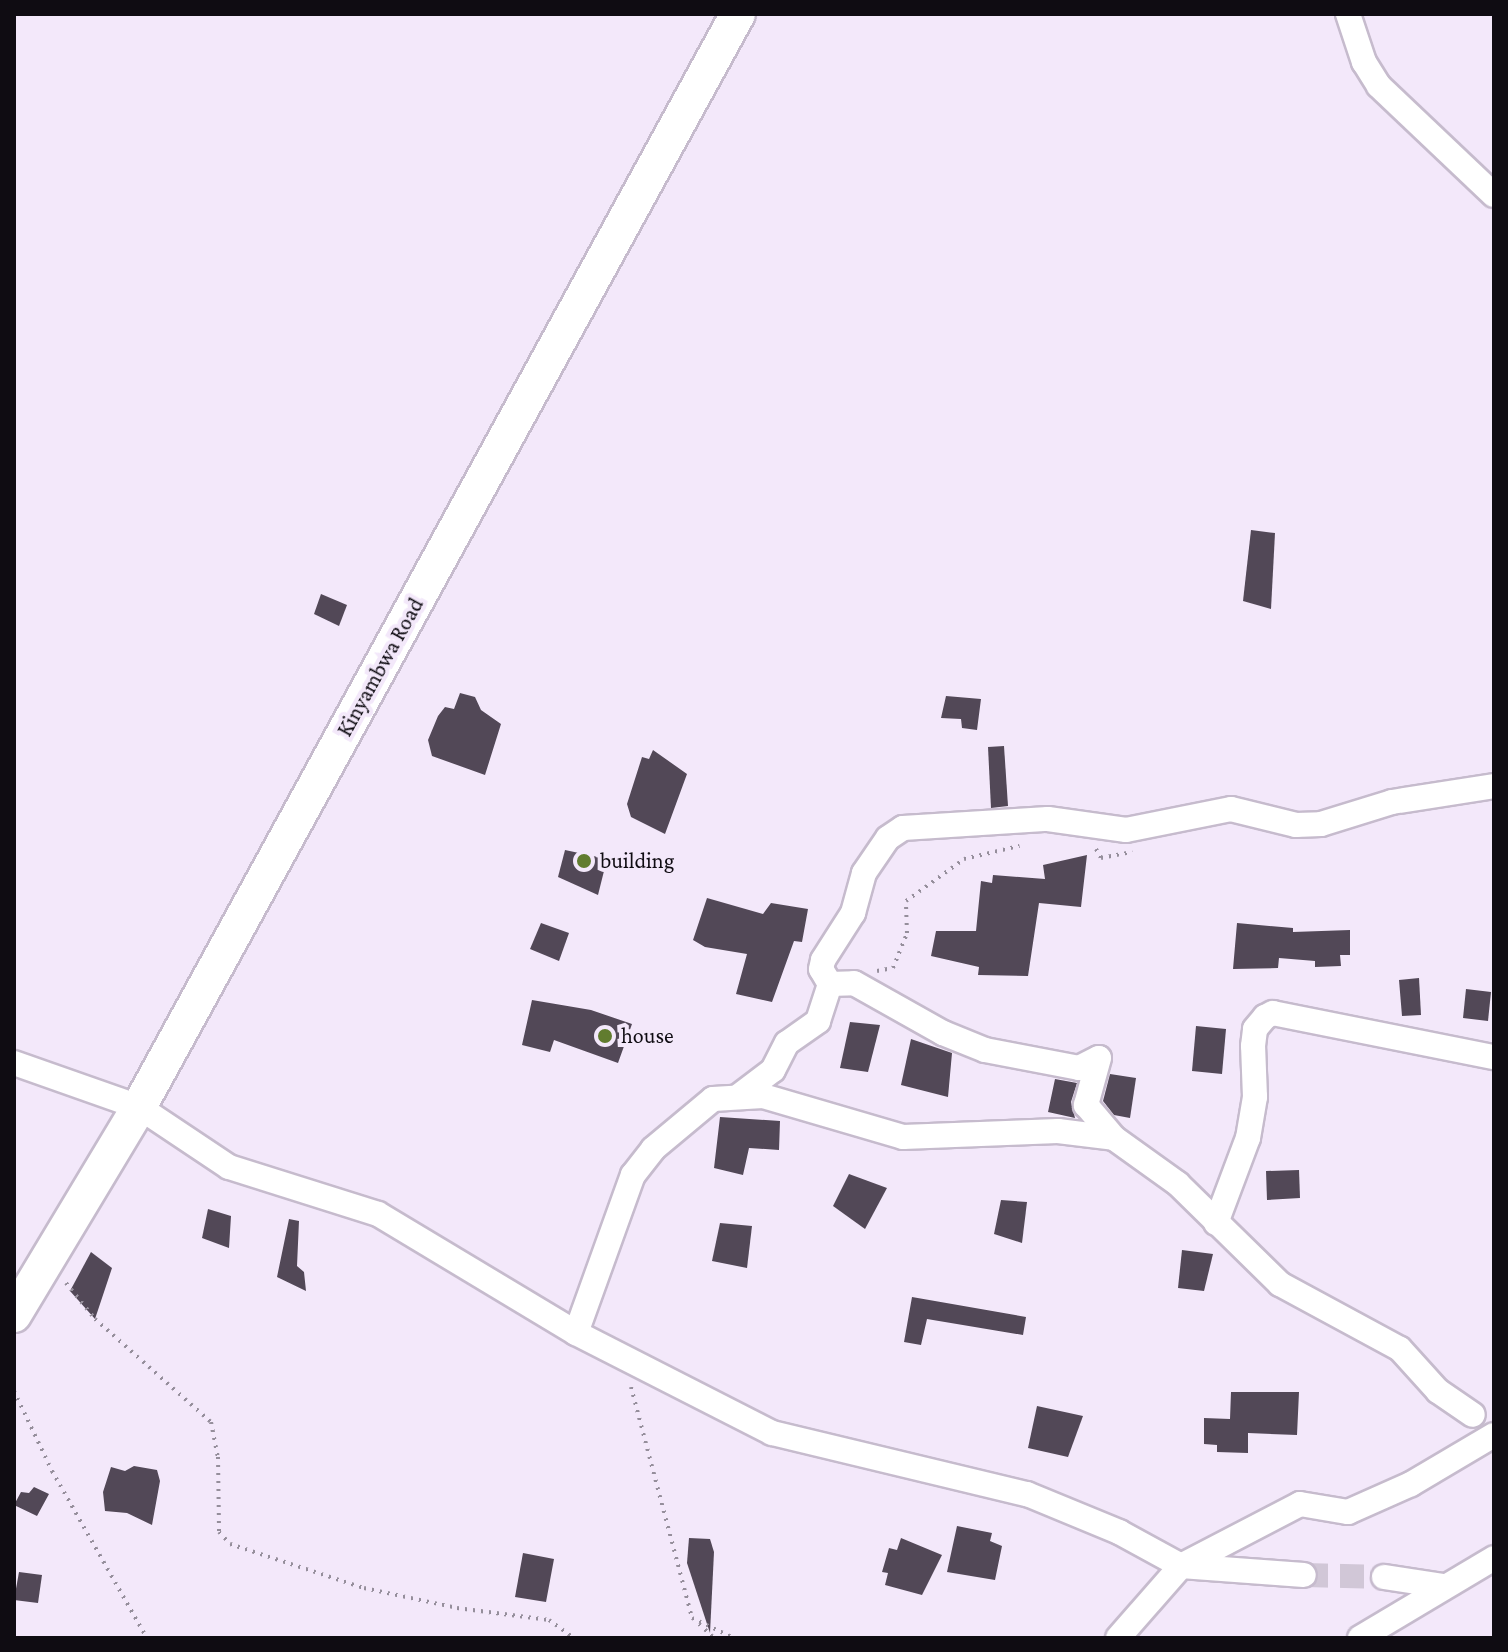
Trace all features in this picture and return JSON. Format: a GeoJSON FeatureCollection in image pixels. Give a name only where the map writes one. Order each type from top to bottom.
{"type":"FeatureCollection","features":[{"type":"Feature","properties":{"kind":"street","name":"Kinyambwa Road"},"geometry":{"type":"LineString","coordinates":[[14,1315],[139,1107],[738,14]]}},
{"type":"Feature","properties":{"kind":"street"},"geometry":{"type":"LineString","coordinates":[[1348,14],[1359,51],[1379,86],[1494,195]]}},
{"type":"Feature","properties":{"kind":"street"},"geometry":{"type":"LineString","coordinates":[[1473,1415],[1438,1391],[1400,1349],[1280,1284],[1178,1184],[1114,1138],[1086,1105],[1099,1058],[1079,1068],[985,1050],[842,984],[823,960],[853,913],[864,873],[896,833],[1009,820],[1048,819],[1079,826],[1140,828],[1231,809],[1296,825],[1321,824],[1392,802],[1494,786]]}},
{"type":"Feature","properties":{"kind":"street"},"geometry":{"type":"LineString","coordinates":[[740,1095],[773,1070],[787,1043],[818,1021],[842,984]]}},
{"type":"Feature","properties":{"kind":"street"},"geometry":{"type":"LineString","coordinates":[[1216,1223],[1248,1138],[1255,1097],[1254,1037],[1265,1017],[1273,1013],[1494,1057]]}},
{"type":"Feature","properties":{"kind":"street"},"geometry":{"type":"LineString","coordinates":[[14,1063],[139,1107],[229,1167],[378,1214],[576,1333],[772,1433],[1027,1494],[1119,1532],[1181,1566],[1304,1575]]}},
{"type":"Feature","properties":{"kind":"street"},"geometry":{"type":"LineString","coordinates":[[576,1333],[633,1175],[653,1149],[713,1099],[763,1096],[903,1137],[1058,1131],[1114,1138]]}},
{"type":"Feature","properties":{"kind":"street"},"geometry":{"type":"LineString","coordinates":[[1118,1638],[1181,1566],[1300,1504],[1348,1512],[1411,1484],[1494,1435]]}},
{"type":"Feature","properties":{"kind":"street"},"geometry":{"type":"LineString","coordinates":[[1360,1638],[1494,1558]]}},
{"type":"Feature","properties":{"kind":"street"},"geometry":{"type":"LineString","coordinates":[[1384,1577],[1443,1586]]}},
{"type":"Feature","properties":{"kind":"path"},"geometry":{"type":"LineString","coordinates":[[1079,826],[1101,858],[1132,852],[1140,828]]}},
{"type":"Feature","properties":{"kind":"path"},"geometry":{"type":"LineString","coordinates":[[842,984],[893,968],[907,933],[906,901],[938,873],[964,859],[1025,843]]}},
{"type":"Feature","properties":{"kind":"path"},"geometry":{"type":"LineString","coordinates":[[51,1252],[79,1304],[211,1422],[218,1457],[219,1532],[230,1544],[364,1588],[549,1620],[574,1638]]}},
{"type":"Feature","properties":{"kind":"path"},"geometry":{"type":"LineString","coordinates":[[621,1356],[692,1618],[714,1638]]}},
{"type":"Feature","properties":{"kind":"path"},"geometry":{"type":"LineString","coordinates":[[14,1391],[52,1471],[147,1638]]}},
{"type":"Feature","properties":{"kind":"path"},"geometry":{"type":"LineString","coordinates":[[692,1618],[734,1638]]}},
{"type":"Feature","properties":{"kind":"building"},"geometry":{"type":"Polygon","coordinates":[[[1251,530],[1275,533],[1271,609],[1243,601],[1251,530]]]}},
{"type":"Feature","properties":{"kind":"building"},"geometry":{"type":"Polygon","coordinates":[[[321,594],[347,605],[339,626],[314,614],[321,594]]]}},
{"type":"Feature","properties":{"kind":"building"},"geometry":{"type":"Polygon","coordinates":[[[460,693],[475,697],[481,710],[501,724],[485,775],[432,756],[428,740],[438,716],[445,707],[454,709],[460,693]]]}},
{"type":"Feature","properties":{"kind":"building"},"geometry":{"type":"Polygon","coordinates":[[[946,696],[981,699],[977,730],[962,728],[961,719],[941,718],[946,696]]]}},
{"type":"Feature","properties":{"kind":"building"},"geometry":{"type":"Polygon","coordinates":[[[1004,746],[1008,806],[991,808],[988,747],[1004,746]]]}},
{"type":"Feature","properties":{"kind":"building"},"geometry":{"type":"Polygon","coordinates":[[[653,750],[687,774],[665,834],[631,817],[627,804],[642,757],[649,759],[653,750]]]}},
{"type":"Feature","properties":{"kind":"building"},"geometry":{"type":"Polygon","coordinates":[[[565,850],[607,859],[598,895],[558,877],[565,850]]]}},
{"type":"Feature","properties":{"kind":"building"},"geometry":{"type":"Polygon","coordinates":[[[1087,855],[1081,907],[1039,903],[1028,976],[978,975],[979,967],[931,956],[936,931],[976,931],[981,881],[992,883],[993,875],[1045,879],[1043,865],[1087,855]]]}},
{"type":"Feature","properties":{"kind":"building"},"geometry":{"type":"Polygon","coordinates":[[[707,898],[763,914],[771,903],[808,909],[802,942],[794,941],[772,1002],[736,994],[747,954],[705,947],[693,940],[707,898]]]}},
{"type":"Feature","properties":{"kind":"building"},"geometry":{"type":"Polygon","coordinates":[[[541,923],[569,933],[559,961],[530,949],[541,923]]]}},
{"type":"Feature","properties":{"kind":"building"},"geometry":{"type":"Polygon","coordinates":[[[1237,923],[1293,928],[1293,932],[1350,930],[1350,955],[1340,955],[1341,966],[1315,967],[1315,961],[1279,958],[1278,968],[1233,969],[1237,923]]]}},
{"type":"Feature","properties":{"kind":"building"},"geometry":{"type":"Polygon","coordinates":[[[1419,978],[1421,1015],[1402,1016],[1399,980],[1419,978]]]}},
{"type":"Feature","properties":{"kind":"building"},"geometry":{"type":"Polygon","coordinates":[[[1466,989],[1491,992],[1488,1021],[1463,1018],[1466,989]]]}},
{"type":"Feature","properties":{"kind":"building"},"geometry":{"type":"Polygon","coordinates":[[[532,1000],[591,1010],[632,1024],[618,1063],[554,1040],[550,1052],[522,1045],[532,1000]]]}},
{"type":"Feature","properties":{"kind":"building"},"geometry":{"type":"Polygon","coordinates":[[[850,1022],[880,1025],[868,1072],[840,1068],[850,1022]]]}},
{"type":"Feature","properties":{"kind":"building"},"geometry":{"type":"Polygon","coordinates":[[[1196,1026],[1226,1029],[1222,1074],[1192,1071],[1196,1026]]]}},
{"type":"Feature","properties":{"kind":"building"},"geometry":{"type":"Polygon","coordinates":[[[911,1039],[952,1053],[948,1097],[901,1085],[911,1039]]]}},
{"type":"Feature","properties":{"kind":"building"},"geometry":{"type":"Polygon","coordinates":[[[1110,1074],[1136,1078],[1130,1118],[1114,1115],[1103,1101],[1110,1074]]]}},
{"type":"Feature","properties":{"kind":"building"},"geometry":{"type":"Polygon","coordinates":[[[1055,1079],[1077,1083],[1071,1102],[1075,1118],[1048,1112],[1055,1079]]]}},
{"type":"Feature","properties":{"kind":"building"},"geometry":{"type":"Polygon","coordinates":[[[720,1117],[780,1121],[779,1150],[749,1148],[743,1175],[714,1168],[720,1117]]]}},
{"type":"Feature","properties":{"kind":"building"},"geometry":{"type":"Polygon","coordinates":[[[1299,1170],[1300,1198],[1267,1200],[1266,1171],[1299,1170]]]}},
{"type":"Feature","properties":{"kind":"building"},"geometry":{"type":"Polygon","coordinates":[[[849,1174],[887,1188],[865,1229],[833,1206],[849,1174]]]}},
{"type":"Feature","properties":{"kind":"building"},"geometry":{"type":"Polygon","coordinates":[[[1001,1200],[1027,1202],[1022,1243],[994,1234],[1001,1200]]]}},
{"type":"Feature","properties":{"kind":"building"},"geometry":{"type":"Polygon","coordinates":[[[208,1209],[231,1216],[229,1248],[202,1238],[208,1209]]]}},
{"type":"Feature","properties":{"kind":"building"},"geometry":{"type":"Polygon","coordinates":[[[289,1219],[299,1221],[297,1266],[304,1272],[306,1291],[277,1277],[289,1219]]]}},
{"type":"Feature","properties":{"kind":"building"},"geometry":{"type":"Polygon","coordinates":[[[720,1223],[752,1226],[747,1268],[712,1261],[720,1223]]]}},
{"type":"Feature","properties":{"kind":"building"},"geometry":{"type":"Polygon","coordinates":[[[1182,1250],[1213,1254],[1204,1291],[1178,1288],[1182,1250]]]}},
{"type":"Feature","properties":{"kind":"building"},"geometry":{"type":"Polygon","coordinates":[[[91,1252],[112,1268],[95,1319],[70,1291],[91,1252]]]}},
{"type":"Feature","properties":{"kind":"building"},"geometry":{"type":"Polygon","coordinates":[[[912,1297],[1026,1317],[1023,1335],[927,1319],[921,1345],[904,1342],[912,1297]]]}},
{"type":"Feature","properties":{"kind":"building"},"geometry":{"type":"Polygon","coordinates":[[[1231,1392],[1299,1392],[1297,1435],[1248,1433],[1248,1453],[1217,1452],[1217,1445],[1204,1444],[1204,1418],[1230,1419],[1231,1392]]]}},
{"type":"Feature","properties":{"kind":"building"},"geometry":{"type":"Polygon","coordinates":[[[1037,1406],[1083,1416],[1068,1457],[1028,1448],[1037,1406]]]}},
{"type":"Feature","properties":{"kind":"building"},"geometry":{"type":"Polygon","coordinates":[[[134,1466],[157,1470],[160,1481],[152,1525],[127,1513],[105,1511],[103,1492],[111,1467],[125,1471],[134,1466]]]}},
{"type":"Feature","properties":{"kind":"building"},"geometry":{"type":"Polygon","coordinates":[[[34,1487],[49,1494],[37,1516],[14,1505],[21,1492],[29,1493],[34,1487]]]}},
{"type":"Feature","properties":{"kind":"building"},"geometry":{"type":"Polygon","coordinates":[[[957,1526],[992,1533],[990,1541],[1002,1546],[995,1580],[947,1572],[957,1526]]]}},
{"type":"Feature","properties":{"kind":"building"},"geometry":{"type":"Polygon","coordinates":[[[689,1538],[710,1539],[714,1552],[710,1633],[687,1563],[689,1538]]]}},
{"type":"Feature","properties":{"kind":"building"},"geometry":{"type":"Polygon","coordinates":[[[901,1538],[942,1555],[922,1595],[885,1585],[888,1573],[882,1572],[889,1548],[897,1550],[901,1538]]]}},
{"type":"Feature","properties":{"kind":"building"},"geometry":{"type":"Polygon","coordinates":[[[523,1553],[554,1559],[546,1602],[515,1597],[523,1553]]]}},
{"type":"Feature","properties":{"kind":"building"},"geometry":{"type":"Polygon","coordinates":[[[19,1572],[42,1575],[38,1603],[14,1600],[19,1572]]]}},
{"type":"Feature","properties":{"kind":"tunnel"},"geometry":{"type":"LineString","coordinates":[[1304,1575],[1384,1577]]}},
{"type":"Feature","properties":{"kind":"place","name":"building"},"geometry":{"type":"Point","coordinates":[584,861]}},
{"type":"Feature","properties":{"kind":"place","name":"house"},"geometry":{"type":"Point","coordinates":[605,1036]}}]}
